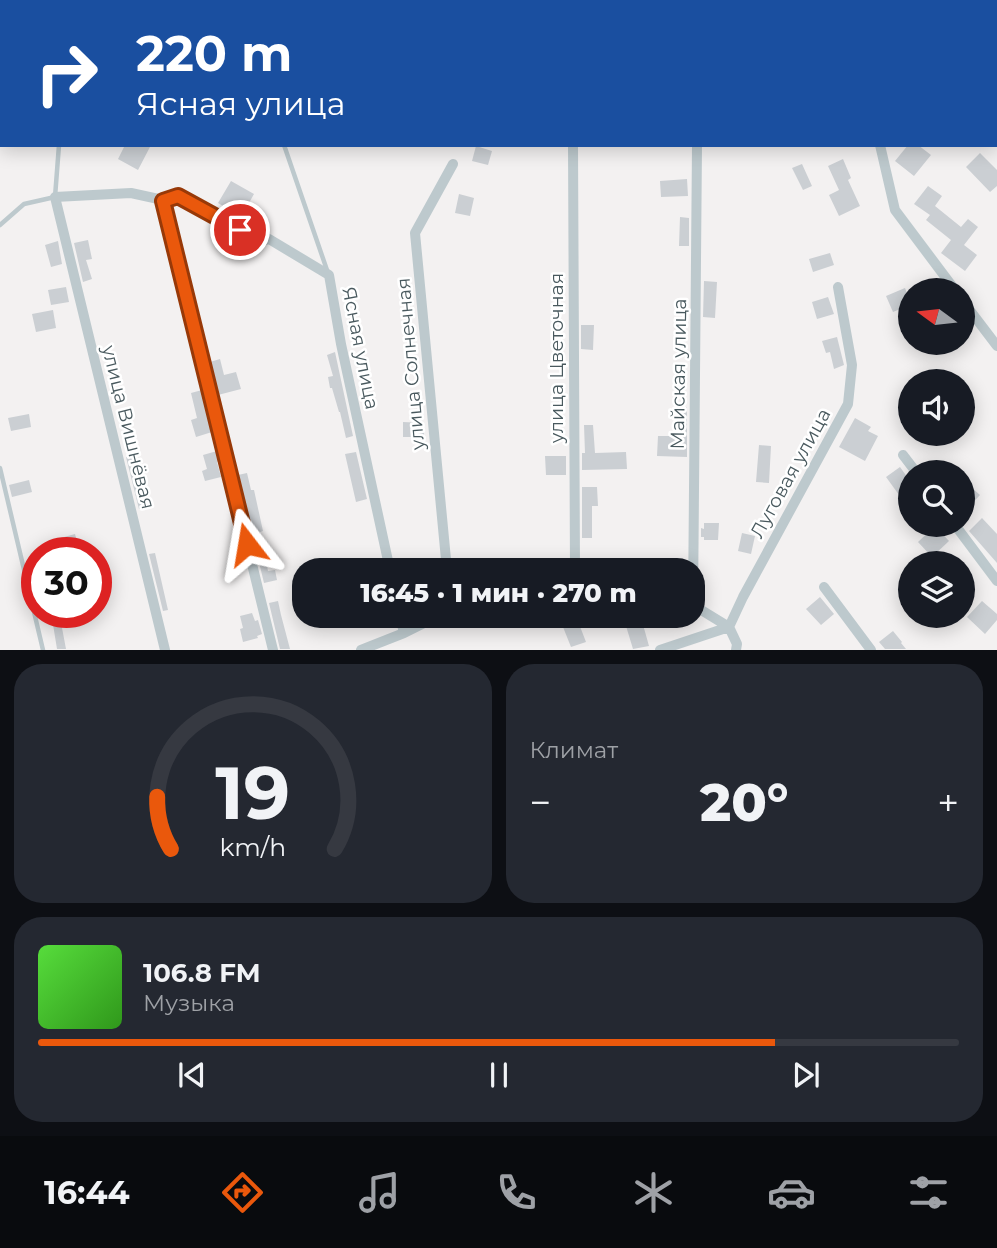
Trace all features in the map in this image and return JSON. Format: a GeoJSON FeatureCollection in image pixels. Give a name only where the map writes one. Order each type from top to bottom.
{"type":"FeatureCollection","features":[{"type":"Feature","properties":{"kind":"street","name":"улица Цветочная"},"geometry":{"type":"LineString","coordinates":[[573,147],[575,558]]}},
{"type":"Feature","properties":{"kind":"street","name":"Майская улица"},"geometry":{"type":"LineString","coordinates":[[693,558],[697,147]]}},
{"type":"Feature","properties":{"kind":"street"},"geometry":{"type":"LineString","coordinates":[[880,147],[895,210],[946,278]]}},
{"type":"Feature","properties":{"kind":"street","name":"улица Солнечная"},"geometry":{"type":"LineString","coordinates":[[446,558],[415,233],[453,164]]}},
{"type":"Feature","properties":{"kind":"street","name":"Ясная улица"},"geometry":{"type":"LineString","coordinates":[[55,197],[131,193],[163,201],[178,196],[260,241],[269,239],[329,275],[341,344],[387,558]]}},
{"type":"Feature","properties":{"kind":"street","name":"улица Вишнёвая"},"geometry":{"type":"LineString","coordinates":[[55,197],[165,649]]}},
{"type":"Feature","properties":{"kind":"street"},"geometry":{"type":"LineString","coordinates":[[163,201],[273,649]]}},
{"type":"Feature","properties":{"kind":"street","name":"Луговая улица"},"geometry":{"type":"LineString","coordinates":[[729,627],[848,404],[852,365],[838,287]]}},
{"type":"Feature","properties":{"kind":"street"},"geometry":{"type":"LineString","coordinates":[[975,317],[997,346]]}},
{"type":"Feature","properties":{"kind":"street"},"geometry":{"type":"LineString","coordinates":[[903,455],[907,460]]}},
{"type":"Feature","properties":{"kind":"street"},"geometry":{"type":"LineString","coordinates":[[965,537],[997,580]]}},
{"type":"Feature","properties":{"kind":"street"},"geometry":{"type":"LineString","coordinates":[[824,587],[871,649]]}},
{"type":"Feature","properties":{"kind":"street"},"geometry":{"type":"LineString","coordinates":[[705,612],[729,627],[737,645],[736,649]]}},
{"type":"Feature","properties":{"kind":"street"},"geometry":{"type":"LineString","coordinates":[[660,649],[729,627]]}},
{"type":"Feature","properties":{"kind":"street"},"geometry":{"type":"LineString","coordinates":[[403,628],[404,633]]}},
{"type":"Feature","properties":{"kind":"street"},"geometry":{"type":"LineString","coordinates":[[361,649],[414,628]]}},
{"type":"Feature","properties":{"kind":"lane"},"geometry":{"type":"LineString","coordinates":[[0,225],[24,204],[55,197],[59,147]]}},
{"type":"Feature","properties":{"kind":"lane"},"geometry":{"type":"LineString","coordinates":[[285,147],[329,275]]}},
{"type":"Feature","properties":{"kind":"lane"},"geometry":{"type":"LineString","coordinates":[[0,468],[43,649]]}},
{"type":"Feature","properties":{"kind":"building"},"geometry":{"type":"Polygon","coordinates":[[[124,147],[150,147],[138,170],[118,159],[124,147]]]}},
{"type":"Feature","properties":{"kind":"building"},"geometry":{"type":"Polygon","coordinates":[[[476,147],[492,151],[488,165],[472,161],[476,147]]]}},
{"type":"Feature","properties":{"kind":"building"},"geometry":{"type":"Polygon","coordinates":[[[906,147],[921,147],[931,155],[914,176],[895,161],[906,147]]]}},
{"type":"Feature","properties":{"kind":"building"},"geometry":{"type":"Polygon","coordinates":[[[980,153],[997,170],[997,186],[990,192],[966,167],[980,153]]]}},
{"type":"Feature","properties":{"kind":"building"},"geometry":{"type":"Polygon","coordinates":[[[843,159],[851,178],[848,180],[860,206],[839,216],[829,195],[839,190],[828,166],[843,159]]]}},
{"type":"Feature","properties":{"kind":"building"},"geometry":{"type":"Polygon","coordinates":[[[802,164],[812,186],[803,190],[792,168],[802,164]]]}},
{"type":"Feature","properties":{"kind":"building"},"geometry":{"type":"Polygon","coordinates":[[[687,179],[688,196],[661,197],[660,181],[687,179]]]}},
{"type":"Feature","properties":{"kind":"building"},"geometry":{"type":"Polygon","coordinates":[[[231,181],[254,194],[241,217],[218,203],[231,181]]]}},
{"type":"Feature","properties":{"kind":"building"},"geometry":{"type":"Polygon","coordinates":[[[928,186],[942,196],[935,206],[961,227],[968,219],[978,227],[964,245],[977,255],[965,271],[941,253],[951,240],[926,220],[930,215],[914,204],[928,186]]]}},
{"type":"Feature","properties":{"kind":"building"},"geometry":{"type":"Polygon","coordinates":[[[459,194],[474,198],[470,216],[455,213],[459,194]]]}},
{"type":"Feature","properties":{"kind":"building"},"geometry":{"type":"Polygon","coordinates":[[[680,217],[689,218],[689,246],[679,246],[680,217]]]}},
{"type":"Feature","properties":{"kind":"building"},"geometry":{"type":"Polygon","coordinates":[[[88,240],[92,259],[86,260],[92,279],[83,282],[74,243],[88,240]]]}},
{"type":"Feature","properties":{"kind":"building"},"geometry":{"type":"Polygon","coordinates":[[[58,241],[62,264],[51,267],[45,245],[58,241]]]}},
{"type":"Feature","properties":{"kind":"building"},"geometry":{"type":"Polygon","coordinates":[[[830,253],[834,265],[813,272],[809,259],[830,253]]]}},
{"type":"Feature","properties":{"kind":"building"},"geometry":{"type":"Polygon","coordinates":[[[704,281],[717,282],[715,318],[703,317],[704,281]]]}},
{"type":"Feature","properties":{"kind":"building"},"geometry":{"type":"Polygon","coordinates":[[[66,287],[69,302],[51,305],[48,290],[66,287]]]}},
{"type":"Feature","properties":{"kind":"building"},"geometry":{"type":"Polygon","coordinates":[[[898,291],[898,310],[893,312],[886,296],[898,291]]]}},
{"type":"Feature","properties":{"kind":"building"},"geometry":{"type":"Polygon","coordinates":[[[828,297],[834,314],[817,319],[812,302],[828,297]]]}},
{"type":"Feature","properties":{"kind":"building"},"geometry":{"type":"Polygon","coordinates":[[[53,310],[56,328],[36,332],[32,314],[53,310]]]}},
{"type":"Feature","properties":{"kind":"building"},"geometry":{"type":"Polygon","coordinates":[[[581,325],[594,325],[593,350],[581,349],[581,325]]]}},
{"type":"Feature","properties":{"kind":"building"},"geometry":{"type":"Polygon","coordinates":[[[837,337],[844,365],[834,369],[830,352],[826,353],[822,341],[837,337]]]}},
{"type":"Feature","properties":{"kind":"building"},"geometry":{"type":"Polygon","coordinates":[[[335,352],[353,436],[346,438],[328,377],[333,376],[327,355],[335,352]]]}},
{"type":"Feature","properties":{"kind":"building"},"geometry":{"type":"Polygon","coordinates":[[[220,359],[224,375],[236,372],[241,389],[218,395],[210,362],[220,359]]]}},
{"type":"Feature","properties":{"kind":"building"},"geometry":{"type":"Polygon","coordinates":[[[202,390],[212,432],[196,437],[191,420],[197,418],[191,393],[202,390]]]}},
{"type":"Feature","properties":{"kind":"building"},"geometry":{"type":"Polygon","coordinates":[[[676,407],[687,407],[687,457],[657,456],[658,436],[676,436],[676,407]]]}},
{"type":"Feature","properties":{"kind":"building"},"geometry":{"type":"Polygon","coordinates":[[[29,414],[31,427],[11,431],[8,418],[29,414]]]}},
{"type":"Feature","properties":{"kind":"building"},"geometry":{"type":"Polygon","coordinates":[[[855,418],[871,427],[868,431],[878,436],[865,461],[839,447],[855,418]]]}},
{"type":"Feature","properties":{"kind":"building"},"geometry":{"type":"Polygon","coordinates":[[[403,422],[424,423],[424,437],[403,437],[403,422]]]}},
{"type":"Feature","properties":{"kind":"building"},"geometry":{"type":"Polygon","coordinates":[[[584,425],[593,425],[595,453],[626,452],[627,469],[582,470],[582,453],[585,453],[584,425]]]}},
{"type":"Feature","properties":{"kind":"building"},"geometry":{"type":"Polygon","coordinates":[[[759,445],[771,446],[769,483],[756,482],[759,445]]]}},
{"type":"Feature","properties":{"kind":"building"},"geometry":{"type":"Polygon","coordinates":[[[217,451],[221,477],[205,481],[202,471],[207,469],[203,455],[217,451]]]}},
{"type":"Feature","properties":{"kind":"building"},"geometry":{"type":"Polygon","coordinates":[[[356,452],[367,499],[356,502],[345,454],[356,452]]]}},
{"type":"Feature","properties":{"kind":"building"},"geometry":{"type":"Polygon","coordinates":[[[133,455],[144,508],[139,509],[126,457],[133,455]]]}},
{"type":"Feature","properties":{"kind":"building"},"geometry":{"type":"Polygon","coordinates":[[[545,456],[566,456],[566,475],[546,475],[545,456]]]}},
{"type":"Feature","properties":{"kind":"building"},"geometry":{"type":"Polygon","coordinates":[[[898,468],[898,494],[886,477],[898,468]]]}},
{"type":"Feature","properties":{"kind":"building"},"geometry":{"type":"Polygon","coordinates":[[[247,473],[251,490],[254,490],[263,531],[260,532],[268,571],[275,570],[277,580],[264,583],[238,475],[247,473]]]}},
{"type":"Feature","properties":{"kind":"building"},"geometry":{"type":"Polygon","coordinates":[[[29,480],[32,492],[12,497],[9,485],[29,480]]]}},
{"type":"Feature","properties":{"kind":"building"},"geometry":{"type":"Polygon","coordinates":[[[582,487],[597,487],[598,506],[592,506],[592,538],[582,538],[582,487]]]}},
{"type":"Feature","properties":{"kind":"building"},"geometry":{"type":"Polygon","coordinates":[[[982,518],[997,534],[997,563],[974,537],[975,525],[982,518]]]}},
{"type":"Feature","properties":{"kind":"building"},"geometry":{"type":"Polygon","coordinates":[[[704,523],[719,523],[718,540],[704,540],[704,537],[701,537],[704,523]]]}},
{"type":"Feature","properties":{"kind":"building"},"geometry":{"type":"Polygon","coordinates":[[[742,533],[755,536],[751,554],[738,551],[742,533]]]}},
{"type":"Feature","properties":{"kind":"building"},"geometry":{"type":"Polygon","coordinates":[[[923,537],[945,537],[949,541],[938,551],[926,551],[918,542],[923,537]]]}},
{"type":"Feature","properties":{"kind":"building"},"geometry":{"type":"Polygon","coordinates":[[[155,553],[168,610],[163,611],[149,554],[155,553]]]}},
{"type":"Feature","properties":{"kind":"building"},"geometry":{"type":"Polygon","coordinates":[[[820,597],[834,614],[821,625],[806,609],[820,597]]]}},
{"type":"Feature","properties":{"kind":"building"},"geometry":{"type":"Polygon","coordinates":[[[278,601],[290,649],[280,649],[269,603],[278,601]]]}},
{"type":"Feature","properties":{"kind":"building"},"geometry":{"type":"Polygon","coordinates":[[[982,601],[997,614],[997,620],[985,634],[975,625],[975,608],[982,601]]]}},
{"type":"Feature","properties":{"kind":"building"},"geometry":{"type":"Polygon","coordinates":[[[252,613],[255,621],[258,620],[262,634],[257,636],[258,638],[243,642],[240,616],[252,613]]]}},
{"type":"Feature","properties":{"kind":"building"},"geometry":{"type":"Polygon","coordinates":[[[54,628],[62,628],[66,649],[57,649],[54,628]]]}},
{"type":"Feature","properties":{"kind":"building"},"geometry":{"type":"Polygon","coordinates":[[[563,628],[581,628],[586,642],[571,647],[563,628]]]}},
{"type":"Feature","properties":{"kind":"building"},"geometry":{"type":"Polygon","coordinates":[[[627,628],[644,628],[649,646],[633,649],[627,628]]]}},
{"type":"Feature","properties":{"kind":"building"},"geometry":{"type":"Polygon","coordinates":[[[893,631],[906,649],[885,649],[879,642],[893,631]]]}},
{"type":"Feature","properties":{"kind":"route"},"geometry":{"type":"LineString","coordinates":[[240,230],[178,196],[163,201],[247,544]]}}]}
